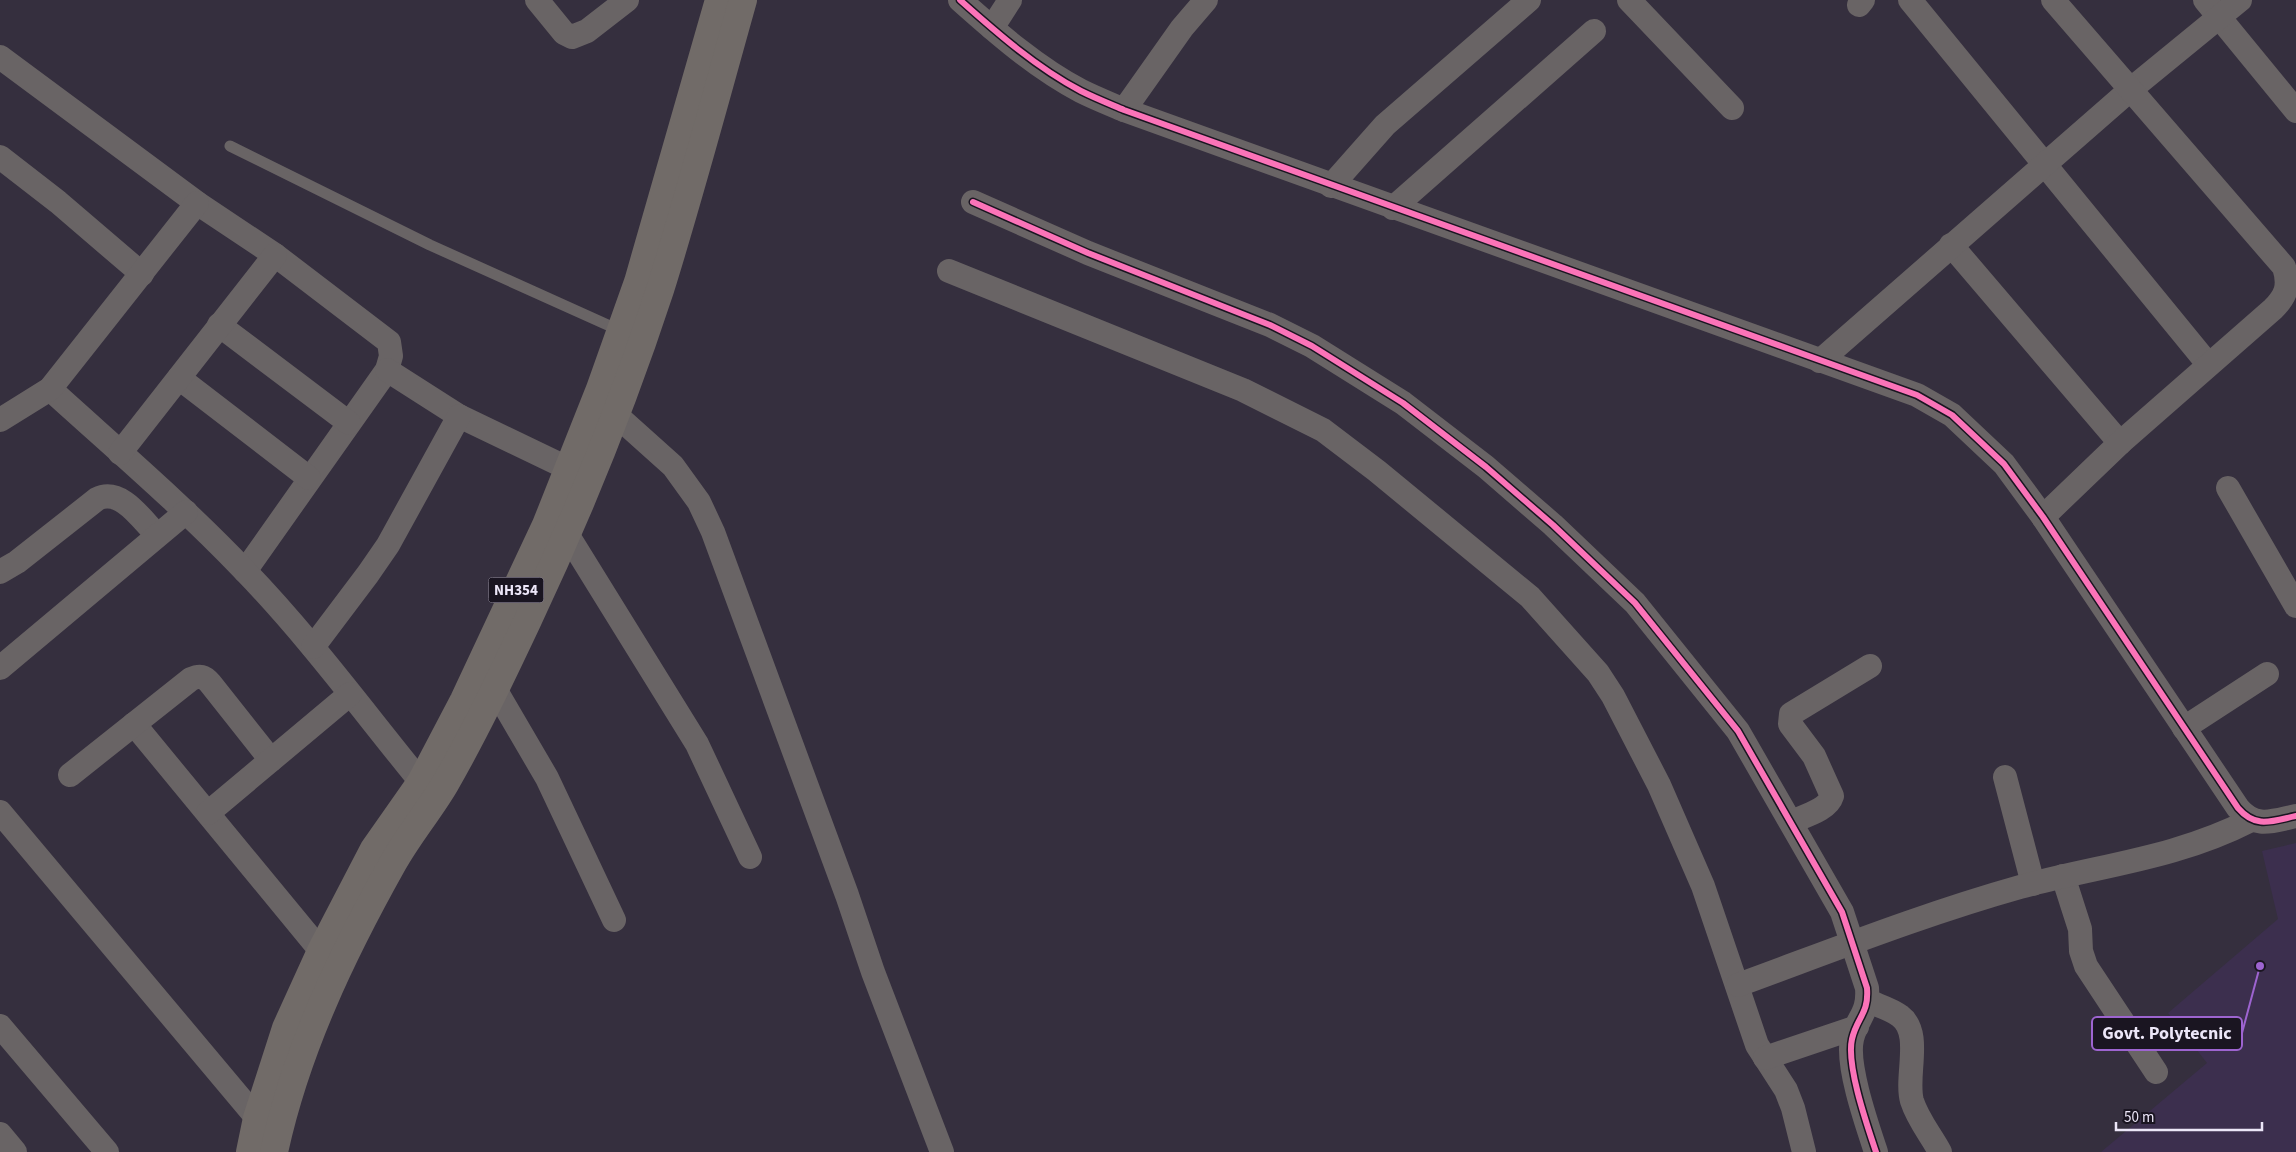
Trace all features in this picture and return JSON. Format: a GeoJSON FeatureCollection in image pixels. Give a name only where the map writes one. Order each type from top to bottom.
{"type":"FeatureCollection","features":[{"type":"Feature","properties":{"kind":"highway","name":"NH354"},"geometry":{"type":"LineString","coordinates":[[274,1152],[280,1124],[308,1037],[342,961],[394,861],[444,786],[495,689],[567,534],[579,474],[620,331],[638,282],[719,0]]}},
{"type":"Feature","properties":{"kind":"highway","name":"NH354"},"geometry":{"type":"LineString","coordinates":[[250,1152],[258,1118],[286,1028],[321,951],[374,849],[421,782],[507,609],[546,525],[615,414],[660,290],[744,0]]}},
{"type":"Feature","properties":{"kind":"street"},"geometry":{"type":"LineString","coordinates":[[537,0],[564,34],[572,37],[587,31],[627,0]]}},
{"type":"Feature","properties":{"kind":"street"},"geometry":{"type":"LineString","coordinates":[[960,0],[992,28],[1039,64],[1080,90],[1124,110],[1392,208],[1917,395],[1952,415],[2004,464],[2043,517],[2238,808],[2251,820]]}},
{"type":"Feature","properties":{"kind":"street"},"geometry":{"type":"LineString","coordinates":[[992,28],[1010,0]]}},
{"type":"Feature","properties":{"kind":"street"},"geometry":{"type":"LineString","coordinates":[[1124,110],[1182,28],[1206,0]]}},
{"type":"Feature","properties":{"kind":"street"},"geometry":{"type":"LineString","coordinates":[[1331,186],[1385,125],[1528,0]]}},
{"type":"Feature","properties":{"kind":"street"},"geometry":{"type":"LineString","coordinates":[[1629,0],[1732,108]]}},
{"type":"Feature","properties":{"kind":"street"},"geometry":{"type":"LineString","coordinates":[[1910,0],[2208,364]]}},
{"type":"Feature","properties":{"kind":"street"},"geometry":{"type":"LineString","coordinates":[[2043,517],[2120,443],[2283,299],[2288,287],[2284,268],[2053,0]]}},
{"type":"Feature","properties":{"kind":"street"},"geometry":{"type":"LineString","coordinates":[[1820,361],[2130,90],[2212,9],[2240,0]]}},
{"type":"Feature","properties":{"kind":"street"},"geometry":{"type":"LineString","coordinates":[[2212,9],[2296,111]]}},
{"type":"Feature","properties":{"kind":"street"},"geometry":{"type":"LineString","coordinates":[[1392,208],[1594,31]]}},
{"type":"Feature","properties":{"kind":"street"},"geometry":{"type":"LineString","coordinates":[[0,57],[197,203],[275,256],[389,342],[391,356],[387,370],[245,570]]}},
{"type":"Feature","properties":{"kind":"street"},"geometry":{"type":"LineString","coordinates":[[0,157],[58,202],[142,274]]}},
{"type":"Feature","properties":{"kind":"street"},"geometry":{"type":"LineString","coordinates":[[972,202],[1088,253],[1270,325],[1312,346],[1403,403],[1486,467],[1553,525],[1635,604],[1738,731],[1842,912],[1868,988],[1865,1014],[1852,1037],[1851,1060],[1876,1152]]}},
{"type":"Feature","properties":{"kind":"street"},"geometry":{"type":"LineString","coordinates":[[0,420],[50,389],[197,203]]}},
{"type":"Feature","properties":{"kind":"street"},"geometry":{"type":"LineString","coordinates":[[1951,245],[2120,443]]}},
{"type":"Feature","properties":{"kind":"street"},"geometry":{"type":"LineString","coordinates":[[120,453],[275,256]]}},
{"type":"Feature","properties":{"kind":"street"},"geometry":{"type":"LineString","coordinates":[[949,271],[1243,390],[1323,430],[1377,470],[1530,597],[1598,673],[1627,722],[1683,836],[1719,929],[1757,1044],[1790,1099],[1804,1152]]}},
{"type":"Feature","properties":{"kind":"street"},"geometry":{"type":"LineString","coordinates":[[219,325],[349,423]]}},
{"type":"Feature","properties":{"kind":"street"},"geometry":{"type":"LineString","coordinates":[[387,370],[459,416],[579,474]]}},
{"type":"Feature","properties":{"kind":"street"},"geometry":{"type":"LineString","coordinates":[[179,378],[309,478]]}},
{"type":"Feature","properties":{"kind":"street"},"geometry":{"type":"LineString","coordinates":[[50,389],[186,512],[245,570],[313,647],[421,782]]}},
{"type":"Feature","properties":{"kind":"street"},"geometry":{"type":"LineString","coordinates":[[615,414],[674,466],[699,502],[713,532],[847,895],[873,972],[942,1152]]}},
{"type":"Feature","properties":{"kind":"street"},"geometry":{"type":"LineString","coordinates":[[313,647],[388,545],[459,416]]}},
{"type":"Feature","properties":{"kind":"street"},"geometry":{"type":"LineString","coordinates":[[2228,488],[2296,606]]}},
{"type":"Feature","properties":{"kind":"street"},"geometry":{"type":"LineString","coordinates":[[0,572],[17,562],[97,499],[106,495],[115,496],[123,501],[157,536]]}},
{"type":"Feature","properties":{"kind":"street"},"geometry":{"type":"LineString","coordinates":[[0,668],[186,512]]}},
{"type":"Feature","properties":{"kind":"street"},"geometry":{"type":"LineString","coordinates":[[567,534],[692,735],[750,857]]}},
{"type":"Feature","properties":{"kind":"street"},"geometry":{"type":"LineString","coordinates":[[1791,822],[1825,806],[1830,802],[1832,796],[1814,756],[1790,724],[1791,714],[1870,666]]}},
{"type":"Feature","properties":{"kind":"street"},"geometry":{"type":"LineString","coordinates":[[2184,728],[2267,674]]}},
{"type":"Feature","properties":{"kind":"street"},"geometry":{"type":"LineString","coordinates":[[70,775],[197,676],[204,677],[271,760]]}},
{"type":"Feature","properties":{"kind":"street"},"geometry":{"type":"LineString","coordinates":[[495,689],[547,778],[614,920]]}},
{"type":"Feature","properties":{"kind":"street"},"geometry":{"type":"LineString","coordinates":[[208,813],[350,694]]}},
{"type":"Feature","properties":{"kind":"street"},"geometry":{"type":"LineString","coordinates":[[134,724],[321,951]]}},
{"type":"Feature","properties":{"kind":"street"},"geometry":{"type":"LineString","coordinates":[[2005,777],[2033,884]]}},
{"type":"Feature","properties":{"kind":"street"},"geometry":{"type":"LineString","coordinates":[[0,812],[258,1118]]}},
{"type":"Feature","properties":{"kind":"street"},"geometry":{"type":"LineString","coordinates":[[1738,985],[1854,943],[2033,884],[2194,846],[2251,820],[2266,822],[2296,816]]}},
{"type":"Feature","properties":{"kind":"street"},"geometry":{"type":"LineString","coordinates":[[2063,876],[2080,929],[2081,951],[2086,966],[2156,1072]]}},
{"type":"Feature","properties":{"kind":"street"},"geometry":{"type":"LineString","coordinates":[[1868,1001],[1900,1016],[1911,1030],[1910,1085],[1912,1100],[1918,1118],[1940,1152]]}},
{"type":"Feature","properties":{"kind":"street"},"geometry":{"type":"LineString","coordinates":[[0,1026],[107,1152]]}},
{"type":"Feature","properties":{"kind":"street"},"geometry":{"type":"LineString","coordinates":[[1765,1058],[1857,1027]]}},
{"type":"Feature","properties":{"kind":"street"},"geometry":{"type":"LineString","coordinates":[[0,1134],[15,1152]]}},
{"type":"Feature","properties":{"kind":"lane"},"geometry":{"type":"LineString","coordinates":[[230,146],[430,245],[620,331]]}},
{"type":"Feature","properties":{"kind":"shaded area"},"geometry":{"type":"Polygon","coordinates":[[[2296,843],[2296,1152],[2101,1152],[2207,1063],[2168,1013],[2278,919],[2262,851],[2296,843]]]}},
{"type":"Feature","properties":{"kind":"cycle path"},"geometry":{"type":"LineString","coordinates":[[960,0],[1003,37],[1049,72],[1081,91],[1124,110],[1917,395],[1952,415],[2004,464],[2043,517],[2238,808],[2251,819],[2265,822],[2296,816]]}},
{"type":"Feature","properties":{"kind":"cycle path"},"geometry":{"type":"LineString","coordinates":[[973,202],[1088,253],[1270,325],[1312,346],[1403,403],[1486,467],[1553,525],[1635,603],[1738,731],[1842,912],[1867,988],[1866,1004],[1854,1032],[1851,1050],[1858,1095],[1876,1152]]}},
{"type":"Feature","properties":{"kind":"place","name":"Govt. Polytecnic"},"geometry":{"type":"Point","coordinates":[2260,966]}}]}
